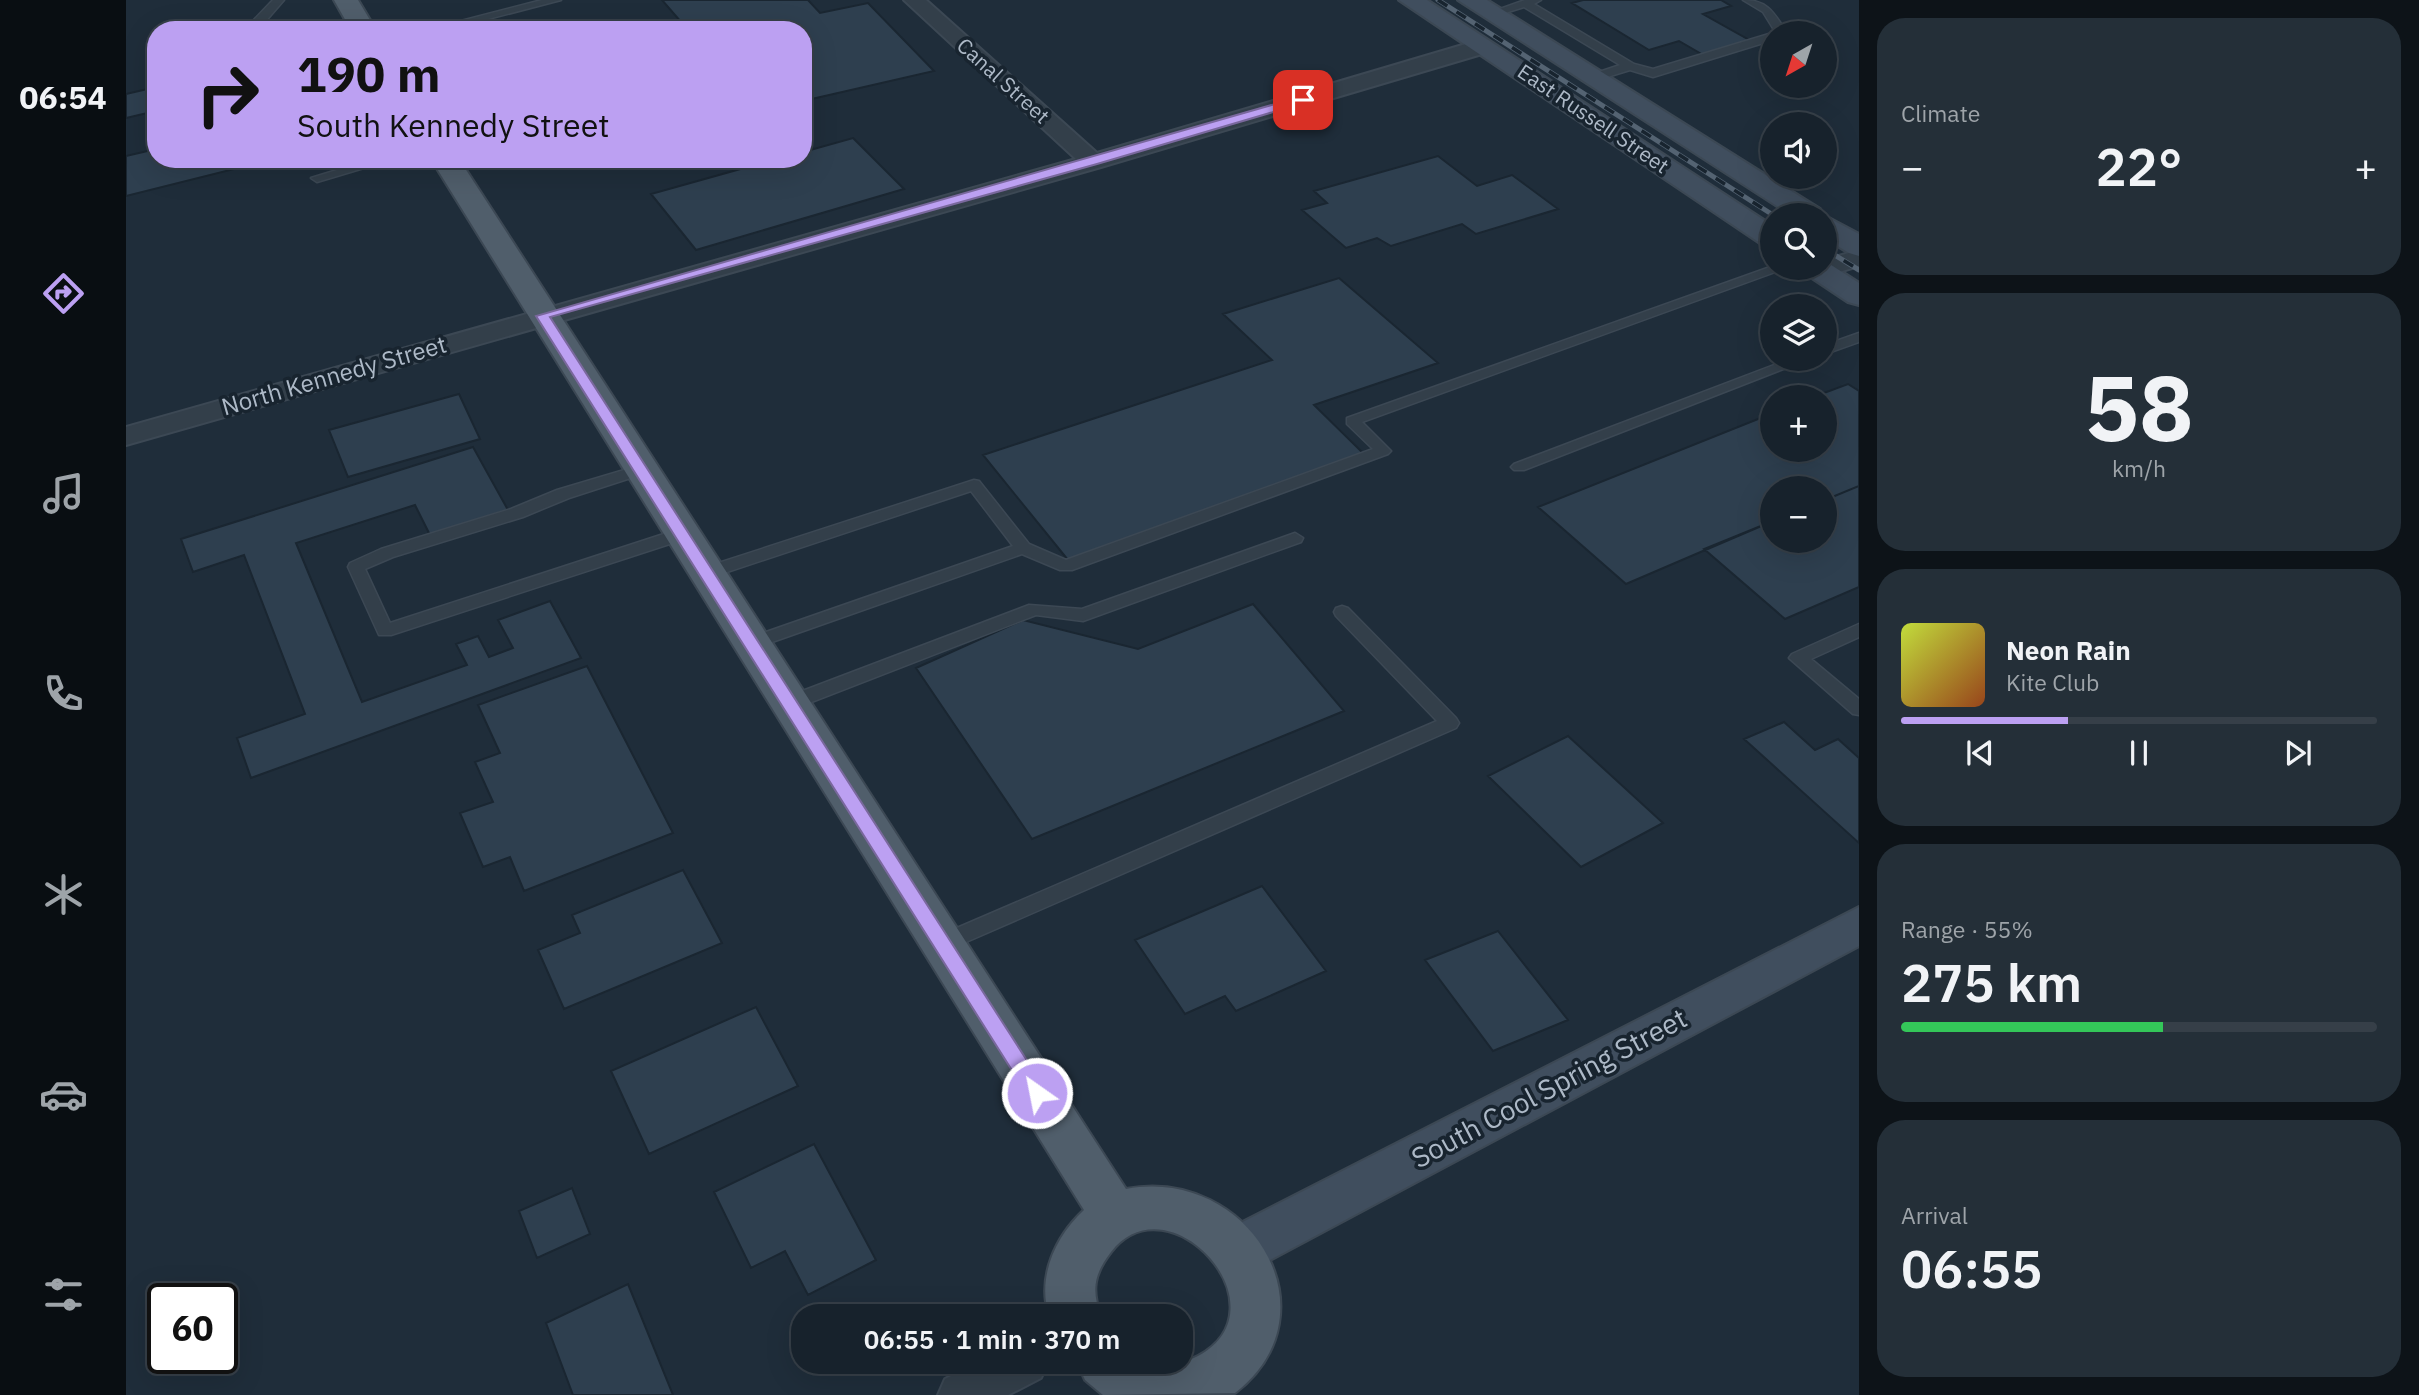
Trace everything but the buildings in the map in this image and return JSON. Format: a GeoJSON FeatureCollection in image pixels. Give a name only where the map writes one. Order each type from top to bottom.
{"type":"FeatureCollection","features":[{"type":"Feature","properties":{"kind":"main road"},"geometry":{"type":"LineString","coordinates":[[346,0],[359,21]]}},
{"type":"Feature","properties":{"kind":"main road","name":"East Russell Street"},"geometry":{"type":"LineString","coordinates":[[1411,0],[1760,230]]}},
{"type":"Feature","properties":{"kind":"main road","name":"East Russell Street"},"geometry":{"type":"LineString","coordinates":[[1481,7],[1550,34],[1594,77],[1791,203]]}},
{"type":"Feature","properties":{"kind":"main road"},"geometry":{"type":"LineString","coordinates":[[451,168],[1116,1217]]}},
{"type":"Feature","properties":{"kind":"main road"},"geometry":{"type":"LineString","coordinates":[[1837,233],[1859,247]]}},
{"type":"Feature","properties":{"kind":"main road"},"geometry":{"type":"LineString","coordinates":[[1834,280],[1859,296]]}},
{"type":"Feature","properties":{"kind":"main road","name":"South Cool Spring Street"},"geometry":{"type":"LineString","coordinates":[[1239,1250],[1859,925]]}},
{"type":"Feature","properties":{"kind":"main road"},"geometry":{"type":"LineString","coordinates":[[1070,1304],[1068,1298],[1072,1267],[1086,1240],[1103,1223],[1131,1210],[1153,1207],[1184,1210],[1216,1227],[1239,1250],[1248,1265],[1256,1296],[1254,1324],[1240,1353],[1213,1387],[1177,1387],[1134,1382],[1119,1374]]}},
{"type":"Feature","properties":{"kind":"street","name":"Canal Street"},"geometry":{"type":"LineString","coordinates":[[914,0],[1093,162]]}},
{"type":"Feature","properties":{"kind":"street","name":"North Kennedy Street"},"geometry":{"type":"LineString","coordinates":[[126,436],[1093,162],[1483,46]]}},
{"type":"Feature","properties":{"kind":"street"},"geometry":{"type":"LineString","coordinates":[[1837,264],[1859,258]]}},
{"type":"Feature","properties":{"kind":"street"},"geometry":{"type":"LineString","coordinates":[[961,1395],[1002,1374]]}},
{"type":"Feature","properties":{"kind":"lane"},"geometry":{"type":"LineString","coordinates":[[259,21],[279,0]]}},
{"type":"Feature","properties":{"kind":"lane"},"geometry":{"type":"LineString","coordinates":[[468,21],[556,0]]}},
{"type":"Feature","properties":{"kind":"lane"},"geometry":{"type":"LineString","coordinates":[[1748,0],[1767,10],[1774,21]]}},
{"type":"Feature","properties":{"kind":"lane"},"geometry":{"type":"LineString","coordinates":[[1481,7],[1531,2],[1550,34],[1653,74],[1760,40]]}},
{"type":"Feature","properties":{"kind":"lane"},"geometry":{"type":"LineString","coordinates":[[1594,77],[1630,66]]}},
{"type":"Feature","properties":{"kind":"lane"},"geometry":{"type":"LineString","coordinates":[[317,178],[354,168]]}},
{"type":"Feature","properties":{"kind":"lane"},"geometry":{"type":"LineString","coordinates":[[706,573],[974,485],[1023,548],[1066,566],[1382,452],[1352,421],[1760,275]]}},
{"type":"Feature","properties":{"kind":"lane"},"geometry":{"type":"LineString","coordinates":[[1837,345],[1859,337]]}},
{"type":"Feature","properties":{"kind":"lane"},"geometry":{"type":"LineString","coordinates":[[1519,467],[1771,371]]}},
{"type":"Feature","properties":{"kind":"lane"},"geometry":{"type":"LineString","coordinates":[[640,470],[563,494],[517,513],[387,553],[356,567],[385,631],[682,534]]}},
{"type":"Feature","properties":{"kind":"lane"},"geometry":{"type":"LineString","coordinates":[[790,703],[1035,608],[1083,615],[1295,538]]}},
{"type":"Feature","properties":{"kind":"lane"},"geometry":{"type":"LineString","coordinates":[[752,643],[1023,548]]}},
{"type":"Feature","properties":{"kind":"lane"},"geometry":{"type":"LineString","coordinates":[[943,943],[1450,723],[1342,612]]}},
{"type":"Feature","properties":{"kind":"lane"},"geometry":{"type":"LineString","coordinates":[[1859,630],[1798,658],[1859,709]]}},
{"type":"Feature","properties":{"kind":"railway"},"geometry":{"type":"LineString","coordinates":[[1438,0],[1760,207]]}},
{"type":"Feature","properties":{"kind":"railway"},"geometry":{"type":"LineString","coordinates":[[1837,256],[1859,270]]}},
{"type":"Feature","properties":{"kind":"route"},"geometry":{"type":"LineString","coordinates":[[1037,1093],[542,316],[1093,162],[1303,100]]}}]}
